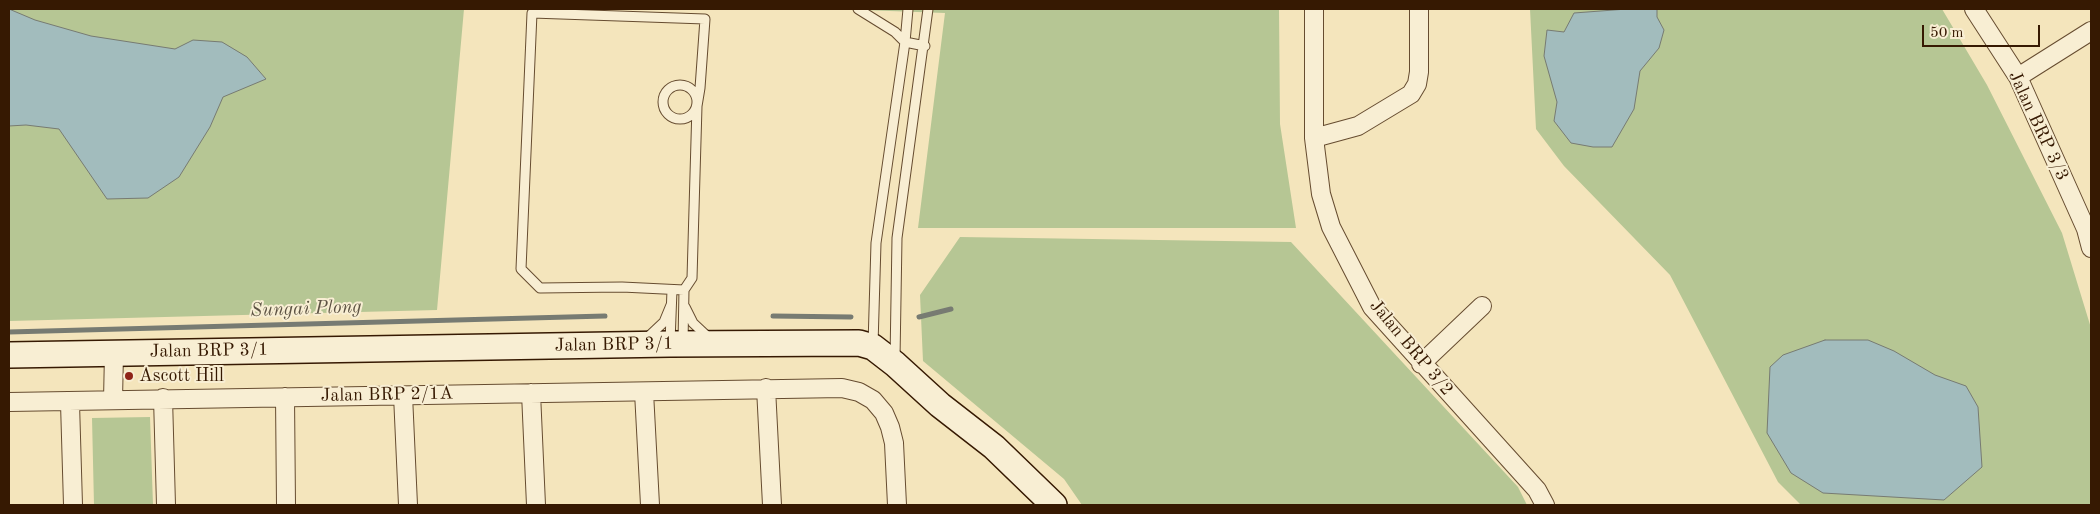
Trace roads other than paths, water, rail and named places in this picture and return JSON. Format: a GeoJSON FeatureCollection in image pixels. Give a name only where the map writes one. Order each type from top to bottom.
{"type":"FeatureCollection","features":[{"type":"Feature","properties":{"kind":"street","name":"Jalan BRP 3/2"},"geometry":{"type":"LineString","coordinates":[[1314,9],[1314,138],[1321,194],[1331,227],[1372,307],[1421,364],[1537,490],[1545,505]]}},
{"type":"Feature","properties":{"kind":"street"},"geometry":{"type":"LineString","coordinates":[[1314,138],[1358,126],[1411,94],[1417,84],[1419,72],[1419,9]]}},
{"type":"Feature","properties":{"kind":"street","name":"Jalan BRP 3/3"},"geometry":{"type":"LineString","coordinates":[[1974,9],[2018,77],[2088,228],[2091,248]]}},
{"type":"Feature","properties":{"kind":"street"},"geometry":{"type":"LineString","coordinates":[[2018,77],[2091,31]]}},
{"type":"Feature","properties":{"kind":"street"},"geometry":{"type":"LineString","coordinates":[[1421,364],[1482,306]]}},
{"type":"Feature","properties":{"kind":"street","name":"Jalan BRP 3/1"},"geometry":{"type":"LineString","coordinates":[[9,356],[676,344],[859,344],[873,347]]}},
{"type":"Feature","properties":{"kind":"street"},"geometry":{"type":"LineString","coordinates":[[873,347],[895,364],[940,405],[994,447],[1054,505]]}},
{"type":"Feature","properties":{"kind":"street"},"geometry":{"type":"LineString","coordinates":[[113,400],[114,353]]}},
{"type":"Feature","properties":{"kind":"street"},"geometry":{"type":"LineString","coordinates":[[766,388],[772,505]]}},
{"type":"Feature","properties":{"kind":"street","name":"Jalan BRP 2/1A"},"geometry":{"type":"LineString","coordinates":[[9,402],[70,403],[163,398],[842,388],[859,392],[873,400],[884,413],[894,443],[898,505]]}},
{"type":"Feature","properties":{"kind":"street"},"geometry":{"type":"LineString","coordinates":[[644,392],[650,505]]}},
{"type":"Feature","properties":{"kind":"street"},"geometry":{"type":"LineString","coordinates":[[531,393],[536,505]]}},
{"type":"Feature","properties":{"kind":"street"},"geometry":{"type":"LineString","coordinates":[[403,395],[408,505]]}},
{"type":"Feature","properties":{"kind":"street"},"geometry":{"type":"LineString","coordinates":[[285,397],[286,505]]}},
{"type":"Feature","properties":{"kind":"street"},"geometry":{"type":"LineString","coordinates":[[163,398],[166,505]]}},
{"type":"Feature","properties":{"kind":"street"},"geometry":{"type":"LineString","coordinates":[[70,403],[73,505]]}},
{"type":"Feature","properties":{"kind":"lane"},"geometry":{"type":"LineString","coordinates":[[858,9],[895,32],[906,42],[925,46]]}},
{"type":"Feature","properties":{"kind":"lane"},"geometry":{"type":"LineString","coordinates":[[873,347],[876,243],[906,42],[908,9]]}},
{"type":"Feature","properties":{"kind":"lane"},"geometry":{"type":"LineString","coordinates":[[895,364],[897,238],[925,46],[928,9]]}},
{"type":"Feature","properties":{"kind":"lane"},"geometry":{"type":"LineString","coordinates":[[676,344],[684,305],[684,290],[692,278],[697,106],[705,19],[532,13],[521,269],[540,288],[622,287],[684,290]]}},
{"type":"Feature","properties":{"kind":"lane"},"geometry":{"type":"LineString","coordinates":[[672,290],[676,344]]}},
{"type":"Feature","properties":{"kind":"lane"},"geometry":{"type":"LineString","coordinates":[[636,345],[652,334],[664,322],[672,305]]}},
{"type":"Feature","properties":{"kind":"lane"},"geometry":{"type":"LineString","coordinates":[[684,305],[700,332],[716,344]]}},
{"type":"Feature","properties":{"kind":"water"},"geometry":{"type":"Polygon","coordinates":[[[9,9],[35,20],[91,36],[175,49],[193,40],[222,42],[247,57],[266,79],[223,97],[210,127],[179,177],[148,198],[107,199],[59,129],[26,125],[9,126],[9,9]]]}},
{"type":"Feature","properties":{"kind":"water"},"geometry":{"type":"Polygon","coordinates":[[[1657,9],[1657,17],[1664,30],[1659,48],[1640,71],[1634,109],[1612,147],[1593,147],[1571,143],[1554,121],[1557,102],[1544,56],[1547,30],[1564,32],[1574,13],[1657,9]]]}},
{"type":"Feature","properties":{"kind":"water"},"geometry":{"type":"Polygon","coordinates":[[[1825,340],[1868,340],[1894,351],[1935,375],[1966,386],[1978,407],[1982,467],[1944,500],[1823,493],[1791,473],[1767,433],[1770,367],[1783,355],[1825,340]]]}},
{"type":"Feature","properties":{"kind":"waterway","name":"Sungai Plong"},"geometry":{"type":"LineString","coordinates":[[919,317],[951,309]]}},
{"type":"Feature","properties":{"kind":"waterway","name":"Sungai Plong"},"geometry":{"type":"LineString","coordinates":[[9,332],[605,316]]}},
{"type":"Feature","properties":{"kind":"waterway","name":"Sungai Plong"},"geometry":{"type":"LineString","coordinates":[[773,316],[851,317]]}},
{"type":"Feature","properties":{"kind":"place","name":"Ascott Hill"},"geometry":{"type":"Point","coordinates":[129,376]}}]}
